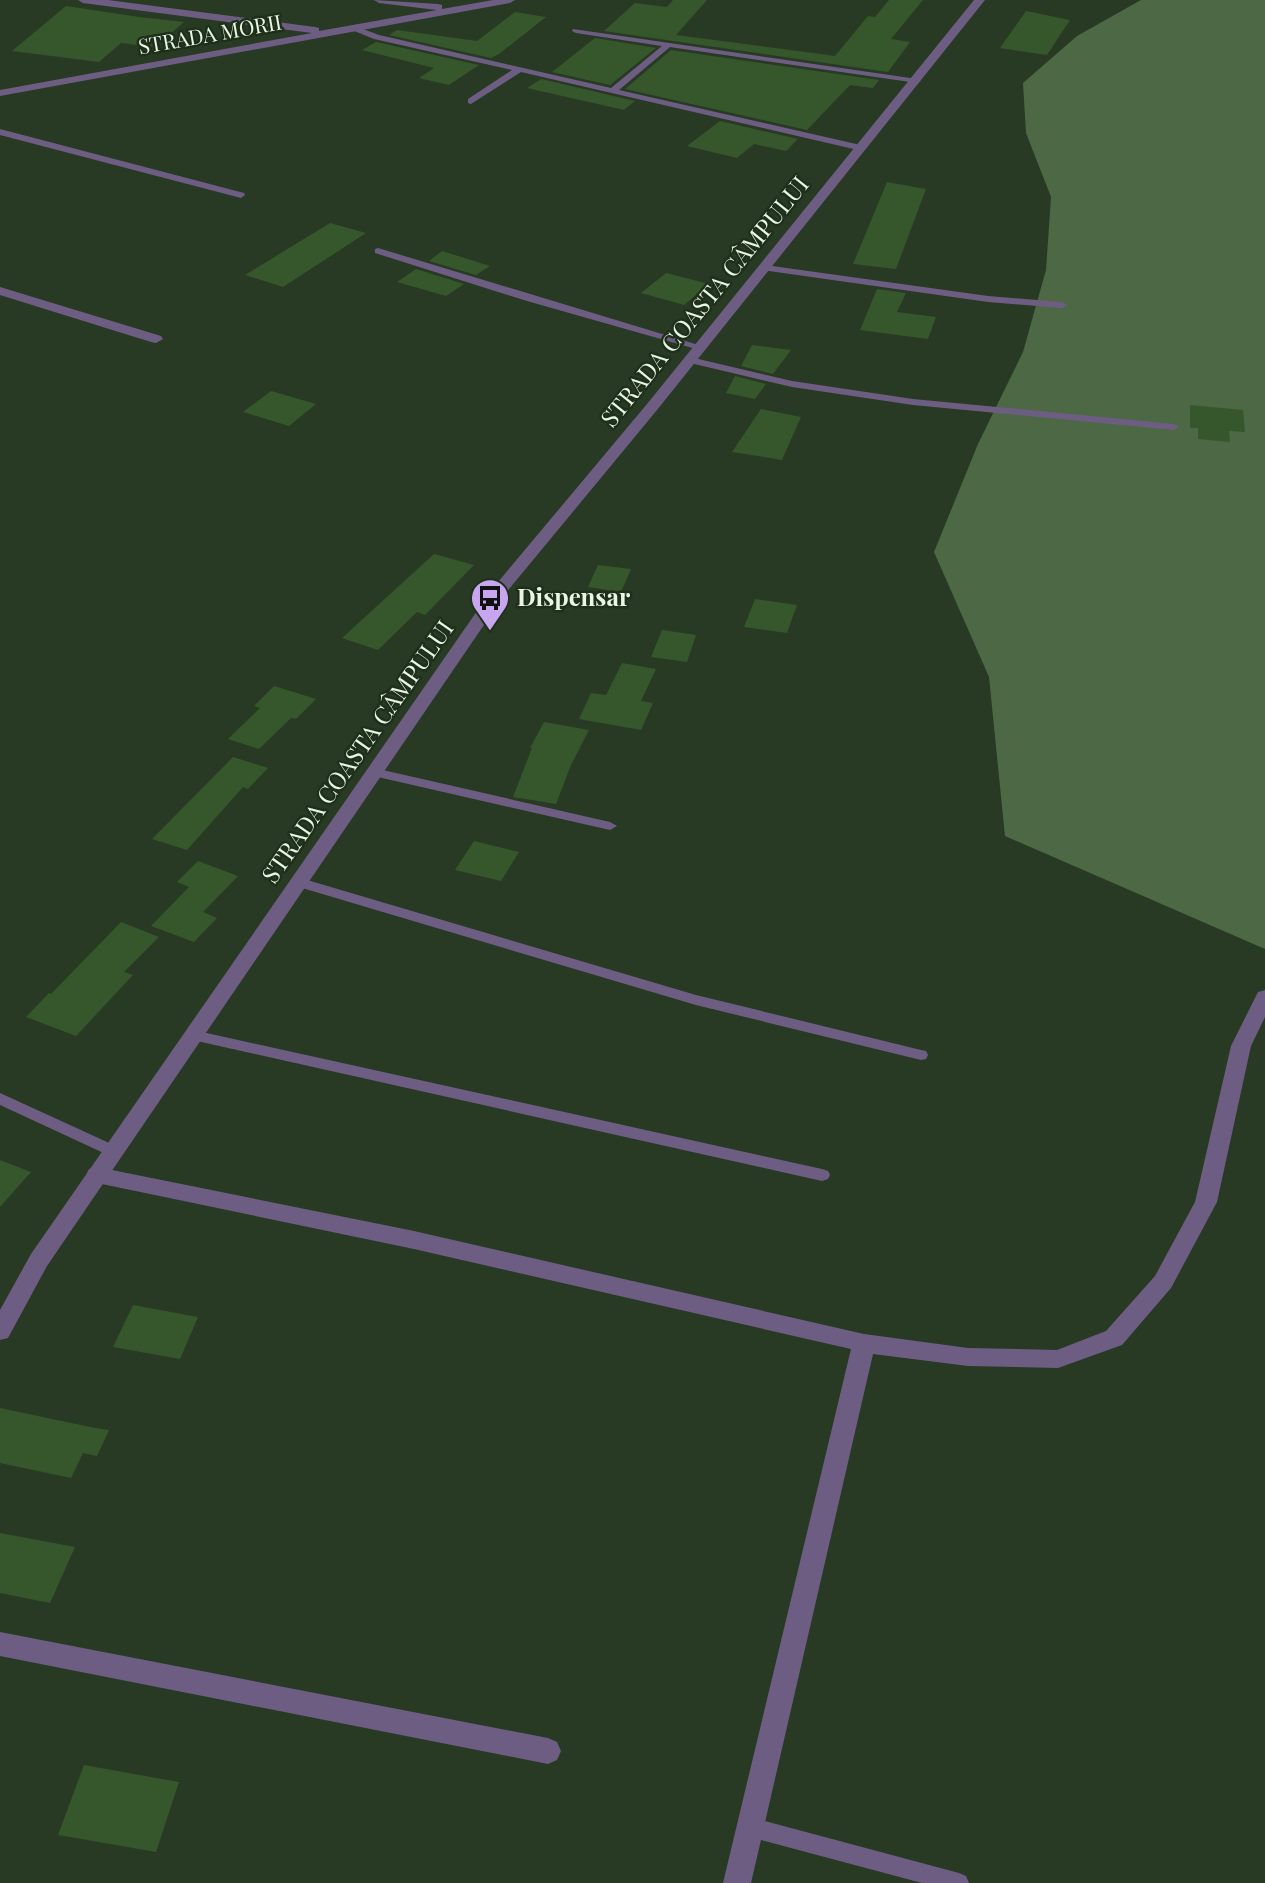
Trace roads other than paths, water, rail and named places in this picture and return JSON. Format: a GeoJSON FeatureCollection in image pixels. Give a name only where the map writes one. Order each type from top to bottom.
{"type":"FeatureCollection","features":[{"type":"Feature","properties":{"kind":"street"},"geometry":{"type":"LineString","coordinates":[[83,0],[334,32]]}},
{"type":"Feature","properties":{"kind":"street"},"geometry":{"type":"LineString","coordinates":[[379,0],[460,9]]}},
{"type":"Feature","properties":{"kind":"street","name":"STRADA MORII"},"geometry":{"type":"LineString","coordinates":[[0,93],[510,0]]}},
{"type":"Feature","properties":{"kind":"street","name":"STRADA COASTA CÂMPULUI"},"geometry":{"type":"LineString","coordinates":[[0,1331],[39,1260],[499,591],[765,268],[980,0]]}},
{"type":"Feature","properties":{"kind":"street"},"geometry":{"type":"LineString","coordinates":[[0,291],[156,339]]}},
{"type":"Feature","properties":{"kind":"street"},"geometry":{"type":"LineString","coordinates":[[97,1175],[414,1240],[864,1343],[968,1357],[1058,1359],[1114,1338],[1163,1282],[1206,1202],[1241,1046],[1265,997]]}},
{"type":"Feature","properties":{"kind":"street"},"geometry":{"type":"LineString","coordinates":[[737,1883],[864,1343]]}},
{"type":"Feature","properties":{"kind":"street"},"geometry":{"type":"LineString","coordinates":[[0,1644],[548,1751]]}},
{"type":"Feature","properties":{"kind":"lane"},"geometry":{"type":"LineString","coordinates":[[355,28],[377,37],[862,148]]}},
{"type":"Feature","properties":{"kind":"lane"},"geometry":{"type":"LineString","coordinates":[[576,31],[916,81]]}},
{"type":"Feature","properties":{"kind":"lane"},"geometry":{"type":"LineString","coordinates":[[614,90],[667,46]]}},
{"type":"Feature","properties":{"kind":"lane"},"geometry":{"type":"LineString","coordinates":[[471,101],[520,69]]}},
{"type":"Feature","properties":{"kind":"lane"},"geometry":{"type":"LineString","coordinates":[[0,132],[241,195]]}},
{"type":"Feature","properties":{"kind":"lane"},"geometry":{"type":"LineString","coordinates":[[378,251],[792,384],[913,402],[1174,427]]}},
{"type":"Feature","properties":{"kind":"lane"},"geometry":{"type":"LineString","coordinates":[[765,268],[988,299],[1062,305]]}},
{"type":"Feature","properties":{"kind":"lane"},"geometry":{"type":"LineString","coordinates":[[374,772],[610,826]]}},
{"type":"Feature","properties":{"kind":"lane"},"geometry":{"type":"LineString","coordinates":[[298,882],[696,1000],[921,1055]]}},
{"type":"Feature","properties":{"kind":"lane"},"geometry":{"type":"LineString","coordinates":[[193,1035],[822,1175]]}},
{"type":"Feature","properties":{"kind":"lane"},"geometry":{"type":"LineString","coordinates":[[0,1099],[113,1151]]}},
{"type":"Feature","properties":{"kind":"lane"},"geometry":{"type":"LineString","coordinates":[[750,1827],[959,1883]]}},
{"type":"Feature","properties":{"kind":"place","name":"Dispensar"},"geometry":{"type":"Point","coordinates":[490,632]}}]}
